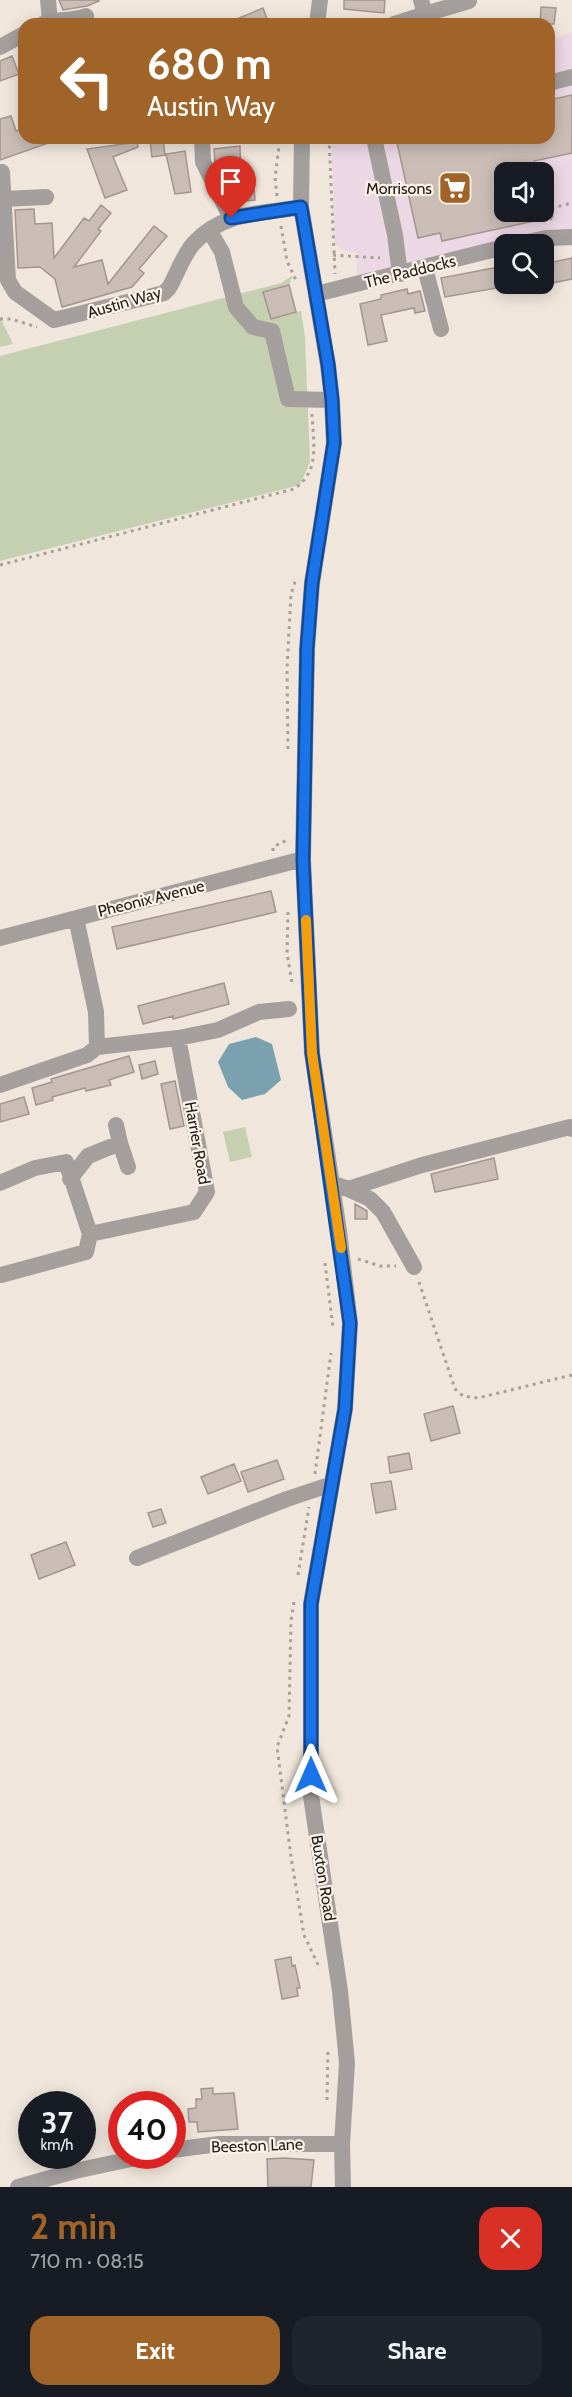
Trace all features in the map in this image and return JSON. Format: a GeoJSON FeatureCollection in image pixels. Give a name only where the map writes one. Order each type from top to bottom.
{"type":"FeatureCollection","features":[{"type":"Feature","properties":{"kind":"street"},"geometry":{"type":"LineString","coordinates":[[46,18],[48,0]]}},
{"type":"Feature","properties":{"kind":"street"},"geometry":{"type":"LineString","coordinates":[[318,18],[320,0]]}},
{"type":"Feature","properties":{"kind":"street"},"geometry":{"type":"LineString","coordinates":[[404,18],[423,7],[468,1]]}},
{"type":"Feature","properties":{"kind":"street"},"geometry":{"type":"LineString","coordinates":[[82,18],[86,16]]}},
{"type":"Feature","properties":{"kind":"street"},"geometry":{"type":"LineString","coordinates":[[0,47],[18,37]]}},
{"type":"Feature","properties":{"kind":"street"},"geometry":{"type":"LineString","coordinates":[[555,81],[572,76]]}},
{"type":"Feature","properties":{"kind":"street"},"geometry":{"type":"LineString","coordinates":[[202,144],[203,162],[231,218]]}},
{"type":"Feature","properties":{"kind":"street","name":"Buxton Road"},"geometry":{"type":"LineString","coordinates":[[303,144],[301,207],[332,400],[334,443],[312,583],[307,649],[303,860],[312,1053],[350,1323],[345,1409],[311,1604],[311,1796],[340,1991],[347,2063],[342,2144],[343,2187]]}},
{"type":"Feature","properties":{"kind":"street"},"geometry":{"type":"LineString","coordinates":[[375,144],[395,235],[400,274]]}},
{"type":"Feature","properties":{"kind":"street"},"geometry":{"type":"LineString","coordinates":[[2,172],[8,280],[15,292],[54,320]]}},
{"type":"Feature","properties":{"kind":"street"},"geometry":{"type":"LineString","coordinates":[[4,199],[46,197]]}},
{"type":"Feature","properties":{"kind":"street","name":"Austin Way"},"geometry":{"type":"LineString","coordinates":[[54,320],[164,293],[194,243],[209,230],[231,218],[301,207]]}},
{"type":"Feature","properties":{"kind":"street"},"geometry":{"type":"LineString","coordinates":[[209,230],[222,252],[236,307],[253,327],[272,330],[288,399],[332,400]]}},
{"type":"Feature","properties":{"kind":"street"},"geometry":{"type":"LineString","coordinates":[[554,237],[570,234]]}},
{"type":"Feature","properties":{"kind":"street","name":"The Paddocks"},"geometry":{"type":"LineString","coordinates":[[316,294],[494,250]]}},
{"type":"Feature","properties":{"kind":"street"},"geometry":{"type":"LineString","coordinates":[[425,268],[441,329]]}},
{"type":"Feature","properties":{"kind":"street","name":"Pheonix Avenue"},"geometry":{"type":"LineString","coordinates":[[0,938],[303,860]]}},
{"type":"Feature","properties":{"kind":"street"},"geometry":{"type":"LineString","coordinates":[[76,918],[96,1012],[97,1047]]}},
{"type":"Feature","properties":{"kind":"street"},"geometry":{"type":"LineString","coordinates":[[0,1085],[87,1055],[97,1047],[178,1038],[218,1030],[259,1012],[289,1009]]}},
{"type":"Feature","properties":{"kind":"street","name":"Harrier Road"},"geometry":{"type":"LineString","coordinates":[[90,1234],[194,1212],[207,1192],[178,1038]]}},
{"type":"Feature","properties":{"kind":"street"},"geometry":{"type":"LineString","coordinates":[[116,1125],[128,1167]]}},
{"type":"Feature","properties":{"kind":"street"},"geometry":{"type":"LineString","coordinates":[[348,1189],[422,1165],[570,1127],[572,1129]]}},
{"type":"Feature","properties":{"kind":"street"},"geometry":{"type":"LineString","coordinates":[[70,1179],[88,1156],[120,1143]]}},
{"type":"Feature","properties":{"kind":"street"},"geometry":{"type":"LineString","coordinates":[[0,1183],[35,1168],[66,1161],[70,1179],[90,1234],[86,1252],[1,1275]]}},
{"type":"Feature","properties":{"kind":"street"},"geometry":{"type":"LineString","coordinates":[[332,1183],[370,1199],[383,1212],[414,1268]]}},
{"type":"Feature","properties":{"kind":"street"},"geometry":{"type":"LineString","coordinates":[[137,1558],[332,1484]]}},
{"type":"Feature","properties":{"kind":"street","name":"Beeston Lane"},"geometry":{"type":"LineString","coordinates":[[186,2148],[219,2144],[342,2144]]}},
{"type":"Feature","properties":{"kind":"street"},"geometry":{"type":"LineString","coordinates":[[18,2187],[108,2164]]}},
{"type":"Feature","properties":{"kind":"path"},"geometry":{"type":"LineString","coordinates":[[279,144],[275,178],[279,211],[287,261],[299,284]]}},
{"type":"Feature","properties":{"kind":"path"},"geometry":{"type":"LineString","coordinates":[[329,144],[336,289]]}},
{"type":"Feature","properties":{"kind":"path"},"geometry":{"type":"LineString","coordinates":[[554,208],[572,203]]}},
{"type":"Feature","properties":{"kind":"path"},"geometry":{"type":"LineString","coordinates":[[333,255],[380,258]]}},
{"type":"Feature","properties":{"kind":"path"},"geometry":{"type":"LineString","coordinates":[[0,319],[11,319],[34,327],[49,326],[54,320]]}},
{"type":"Feature","properties":{"kind":"path"},"geometry":{"type":"LineString","coordinates":[[0,565],[294,489],[305,482],[311,472],[313,462],[311,400]]}},
{"type":"Feature","properties":{"kind":"path"},"geometry":{"type":"LineString","coordinates":[[318,455],[319,433]]}},
{"type":"Feature","properties":{"kind":"path"},"geometry":{"type":"LineString","coordinates":[[288,752],[287,669],[291,594],[298,572]]}},
{"type":"Feature","properties":{"kind":"path"},"geometry":{"type":"LineString","coordinates":[[273,867],[273,848],[289,839],[291,834]]}},
{"type":"Feature","properties":{"kind":"path"},"geometry":{"type":"LineString","coordinates":[[289,907],[287,953],[293,992]]}},
{"type":"Feature","properties":{"kind":"path"},"geometry":{"type":"LineString","coordinates":[[341,1247],[362,1262],[380,1266],[414,1268],[455,1389],[463,1396],[478,1398],[572,1375]]}},
{"type":"Feature","properties":{"kind":"path"},"geometry":{"type":"LineString","coordinates":[[325,1255],[333,1333]]}},
{"type":"Feature","properties":{"kind":"path"},"geometry":{"type":"LineString","coordinates":[[298,1580],[332,1343]]}},
{"type":"Feature","properties":{"kind":"path"},"geometry":{"type":"LineString","coordinates":[[294,1601],[291,1621],[289,1716],[277,1747],[304,1935],[320,1970]]}},
{"type":"Feature","properties":{"kind":"path"},"geometry":{"type":"LineString","coordinates":[[327,2108],[328,2049]]}},
{"type":"Feature","properties":{"kind":"shaded area"},"geometry":{"type":"Polygon","coordinates":[[[572,32],[572,246],[554,247],[554,234],[494,234],[494,247],[357,287],[357,253],[342,250],[335,242],[331,144],[555,144],[555,38],[572,32]]]}},
{"type":"Feature","properties":{"kind":"green space"},"geometry":{"type":"Polygon","coordinates":[[[293,275],[289,285],[296,312],[301,311],[305,337],[310,462],[300,485],[0,561],[0,356],[281,283],[293,275]]]}},
{"type":"Feature","properties":{"kind":"green space"},"geometry":{"type":"Polygon","coordinates":[[[0,317],[13,344],[0,347],[0,317]]]}},
{"type":"Feature","properties":{"kind":"green space"},"geometry":{"type":"Polygon","coordinates":[[[245,1127],[252,1157],[230,1162],[223,1132],[245,1127]]]}},
{"type":"Feature","properties":{"kind":"water"},"geometry":{"type":"Polygon","coordinates":[[[256,1037],[272,1044],[281,1080],[265,1094],[242,1100],[228,1087],[218,1062],[229,1044],[256,1037]]]}},
{"type":"Feature","properties":{"kind":"building"},"geometry":{"type":"Polygon","coordinates":[[[59,0],[99,1],[87,6],[63,10],[59,0]]]}},
{"type":"Feature","properties":{"kind":"building"},"geometry":{"type":"Polygon","coordinates":[[[344,0],[385,0],[384,13],[344,9],[344,0]]]}},
{"type":"Feature","properties":{"kind":"building"},"geometry":{"type":"Polygon","coordinates":[[[541,7],[556,8],[555,18],[540,18],[541,7]]]}},
{"type":"Feature","properties":{"kind":"building"},"geometry":{"type":"Polygon","coordinates":[[[263,8],[267,18],[239,18],[263,8]]]}},
{"type":"Feature","properties":{"kind":"building"},"geometry":{"type":"Polygon","coordinates":[[[12,56],[18,74],[0,81],[0,61],[12,56]]]}},
{"type":"Feature","properties":{"kind":"building","name":"Morrisons"},"geometry":{"type":"Polygon","coordinates":[[[572,95],[572,153],[534,162],[494,162],[494,222],[530,222],[442,241],[440,233],[418,238],[397,144],[555,144],[555,99],[572,95]]]}},
{"type":"Feature","properties":{"kind":"building"},"geometry":{"type":"Polygon","coordinates":[[[11,116],[16,131],[18,130],[18,144],[46,144],[0,160],[0,119],[11,116]]]}},
{"type":"Feature","properties":{"kind":"building"},"geometry":{"type":"Polygon","coordinates":[[[137,144],[138,147],[113,157],[127,190],[105,198],[87,149],[137,144]]]}},
{"type":"Feature","properties":{"kind":"building"},"geometry":{"type":"Polygon","coordinates":[[[150,144],[164,144],[165,155],[152,157],[150,144]]]}},
{"type":"Feature","properties":{"kind":"building"},"geometry":{"type":"Polygon","coordinates":[[[240,146],[241,189],[254,188],[255,200],[235,202],[228,189],[233,186],[227,187],[225,165],[217,166],[214,149],[240,146]]]}},
{"type":"Feature","properties":{"kind":"building"},"geometry":{"type":"Polygon","coordinates":[[[185,151],[191,192],[175,194],[166,154],[185,151]]]}},
{"type":"Feature","properties":{"kind":"building"},"geometry":{"type":"Polygon","coordinates":[[[101,205],[111,213],[98,229],[101,231],[74,267],[102,260],[108,284],[154,226],[167,236],[139,269],[144,273],[132,287],[62,307],[55,279],[40,267],[18,268],[15,210],[34,209],[35,224],[52,223],[54,258],[84,218],[89,221],[101,205]]]}},
{"type":"Feature","properties":{"kind":"building"},"geometry":{"type":"Polygon","coordinates":[[[572,258],[572,279],[554,283],[554,262],[572,258]]]}},
{"type":"Feature","properties":{"kind":"building"},"geometry":{"type":"Polygon","coordinates":[[[494,268],[494,289],[445,297],[441,278],[494,268]]]}},
{"type":"Feature","properties":{"kind":"building"},"geometry":{"type":"Polygon","coordinates":[[[289,285],[296,312],[271,319],[263,292],[289,285]]]}},
{"type":"Feature","properties":{"kind":"building"},"geometry":{"type":"Polygon","coordinates":[[[407,289],[408,294],[420,291],[425,311],[415,313],[414,308],[381,315],[387,341],[368,345],[360,304],[381,299],[381,295],[407,289]]]}},
{"type":"Feature","properties":{"kind":"building"},"geometry":{"type":"Polygon","coordinates":[[[271,891],[276,912],[117,949],[112,927],[271,891]]]}},
{"type":"Feature","properties":{"kind":"building"},"geometry":{"type":"Polygon","coordinates":[[[224,983],[229,1004],[173,1019],[173,1016],[143,1024],[138,1006],[224,983]]]}},
{"type":"Feature","properties":{"kind":"building"},"geometry":{"type":"Polygon","coordinates":[[[129,1056],[134,1072],[109,1080],[111,1085],[86,1091],[85,1088],[52,1097],[53,1100],[36,1105],[32,1088],[52,1082],[51,1079],[129,1056]]]}},
{"type":"Feature","properties":{"kind":"building"},"geometry":{"type":"Polygon","coordinates":[[[155,1061],[158,1074],[142,1079],[139,1065],[155,1061]]]}},
{"type":"Feature","properties":{"kind":"building"},"geometry":{"type":"Polygon","coordinates":[[[175,1081],[184,1126],[170,1129],[161,1084],[175,1081]]]}},
{"type":"Feature","properties":{"kind":"building"},"geometry":{"type":"Polygon","coordinates":[[[24,1097],[29,1114],[0,1122],[0,1104],[24,1097]]]}},
{"type":"Feature","properties":{"kind":"building"},"geometry":{"type":"Polygon","coordinates":[[[494,1158],[498,1179],[435,1192],[431,1174],[494,1158]]]}},
{"type":"Feature","properties":{"kind":"building"},"geometry":{"type":"Polygon","coordinates":[[[355,1204],[367,1211],[367,1219],[355,1219],[355,1204]]]}},
{"type":"Feature","properties":{"kind":"building"},"geometry":{"type":"Polygon","coordinates":[[[453,1406],[460,1433],[431,1441],[424,1414],[453,1406]]]}},
{"type":"Feature","properties":{"kind":"building"},"geometry":{"type":"Polygon","coordinates":[[[409,1453],[412,1469],[390,1473],[388,1457],[409,1453]]]}},
{"type":"Feature","properties":{"kind":"building"},"geometry":{"type":"Polygon","coordinates":[[[277,1460],[284,1479],[248,1492],[241,1472],[277,1460]]]}},
{"type":"Feature","properties":{"kind":"building"},"geometry":{"type":"Polygon","coordinates":[[[234,1464],[241,1481],[208,1494],[201,1477],[234,1464]]]}},
{"type":"Feature","properties":{"kind":"building"},"geometry":{"type":"Polygon","coordinates":[[[391,1481],[396,1509],[376,1513],[371,1484],[391,1481]]]}},
{"type":"Feature","properties":{"kind":"building"},"geometry":{"type":"Polygon","coordinates":[[[161,1509],[166,1523],[153,1527],[148,1513],[161,1509]]]}},
{"type":"Feature","properties":{"kind":"building"},"geometry":{"type":"Polygon","coordinates":[[[66,1542],[75,1565],[39,1579],[31,1555],[66,1542]]]}},
{"type":"Feature","properties":{"kind":"building"},"geometry":{"type":"Polygon","coordinates":[[[291,1957],[300,1988],[297,1988],[298,1996],[282,1999],[275,1960],[291,1957]]]}},
{"type":"Feature","properties":{"kind":"building"},"geometry":{"type":"Polygon","coordinates":[[[213,2088],[213,2094],[234,2093],[238,2129],[198,2132],[197,2122],[189,2122],[188,2109],[196,2108],[196,2099],[202,2099],[201,2089],[213,2088]]]}},
{"type":"Feature","properties":{"kind":"building"},"geometry":{"type":"Polygon","coordinates":[[[267,2159],[314,2160],[311,2187],[268,2187],[267,2159]]]}},
{"type":"Feature","properties":{"kind":"slow traffic"},"geometry":{"type":"LineString","coordinates":[[306,920],[312,1053],[341,1248]]}},
{"type":"Feature","properties":{"kind":"place","name":"Morrisons"},"geometry":{"type":"Point","coordinates":[455,188]}},
{"type":"Feature","properties":{"kind":"route"},"geometry":{"type":"LineString","coordinates":[[231,218],[301,207],[332,400],[334,443],[312,583],[307,649],[303,860],[312,1053],[339,1231],[350,1323],[345,1409],[311,1604],[311,1775]]}}]}
